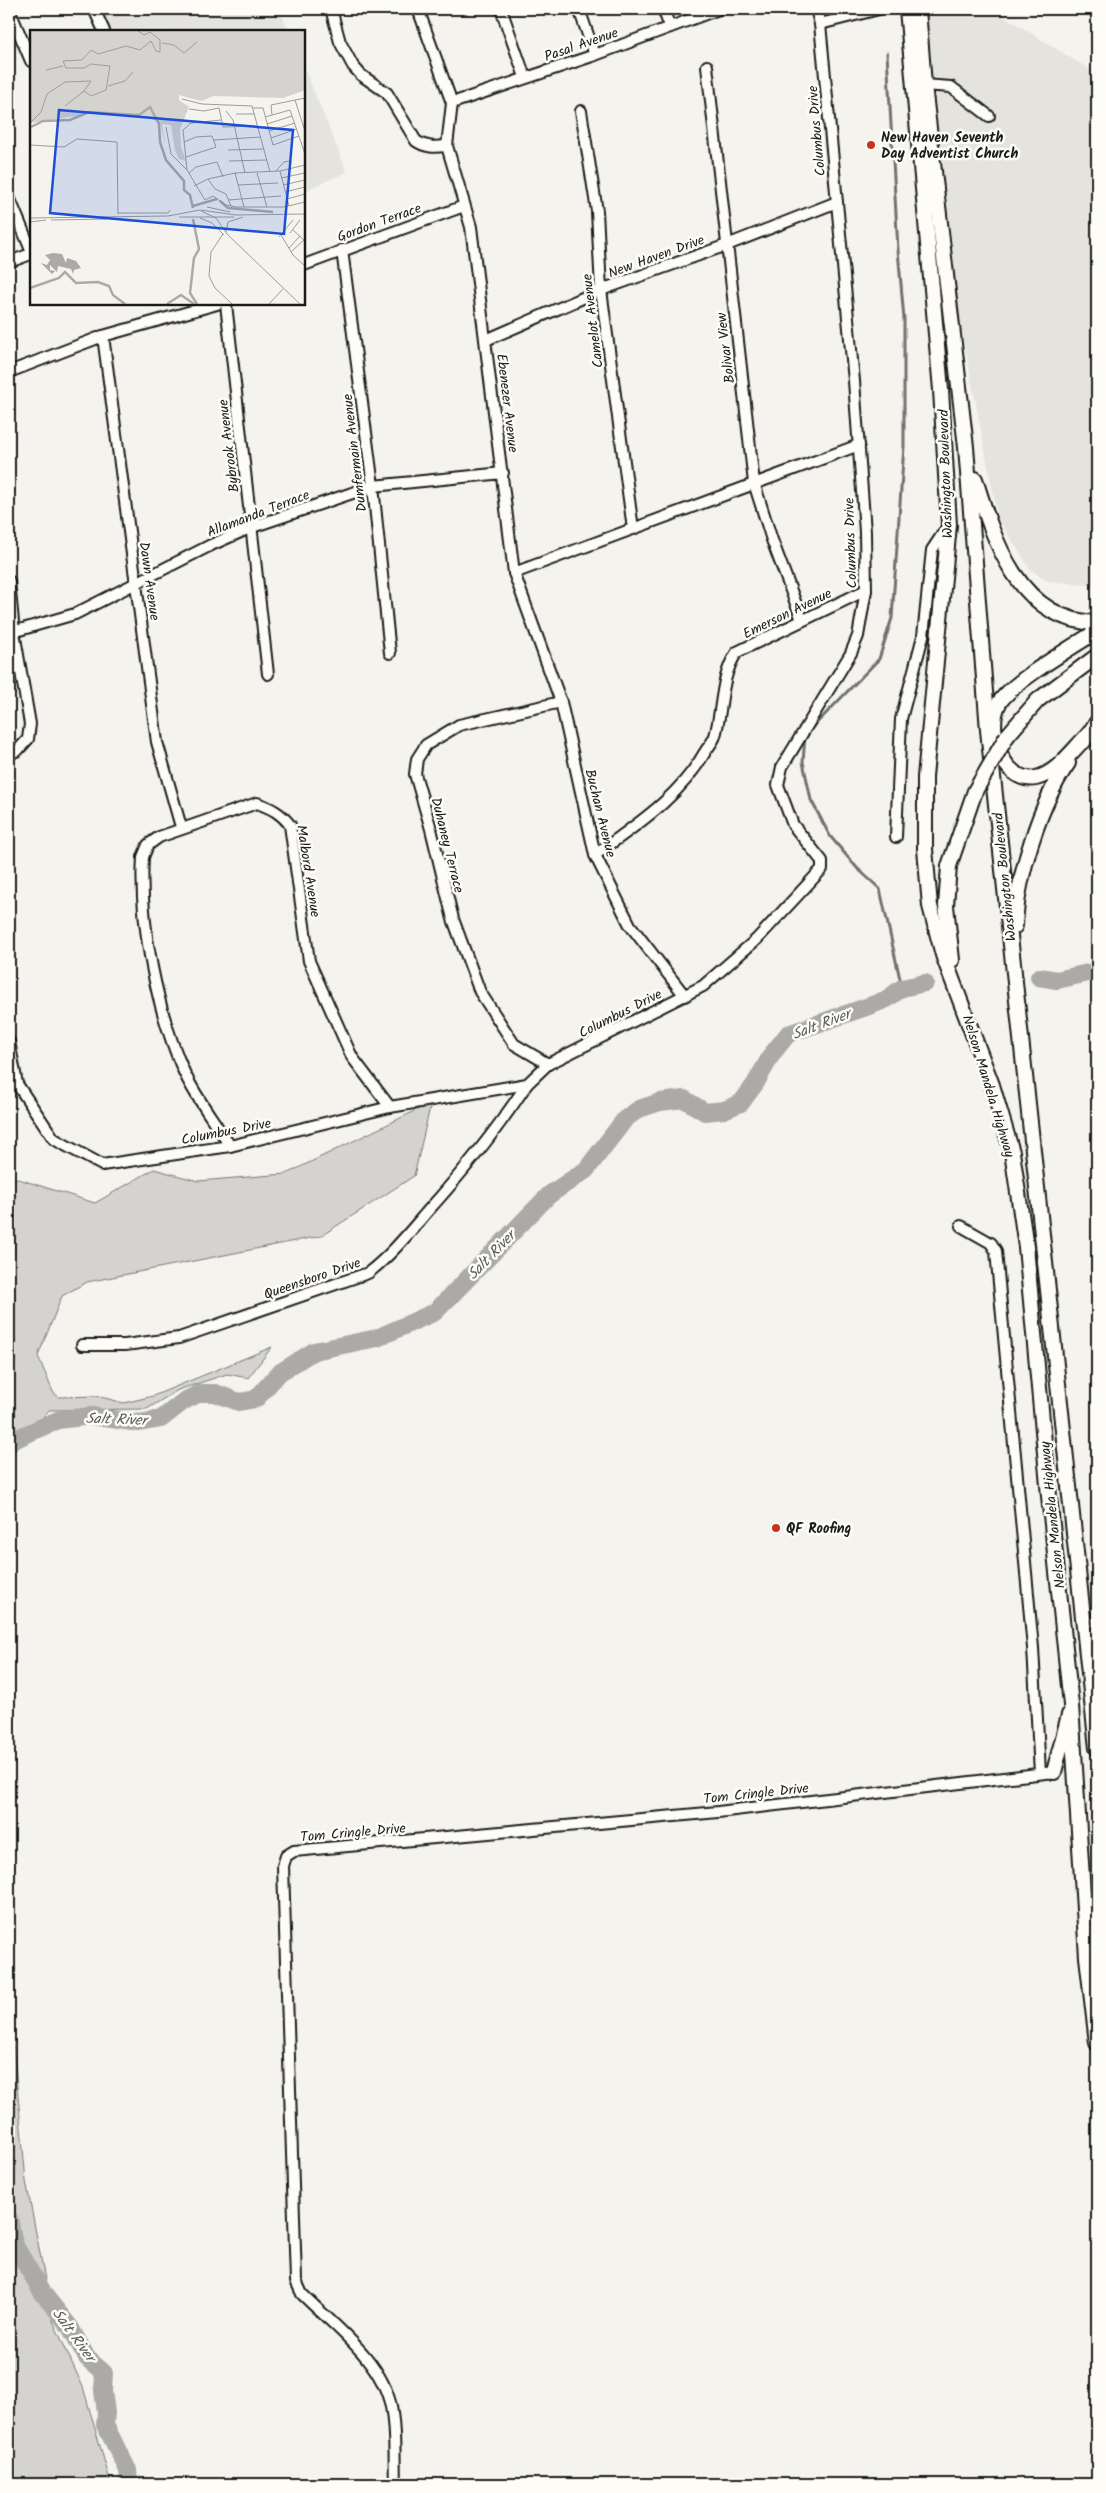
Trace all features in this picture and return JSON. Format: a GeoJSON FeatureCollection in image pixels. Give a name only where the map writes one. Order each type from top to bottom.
{"type":"FeatureCollection","features":[{"type":"Feature","properties":{"kind":"highway","name":"Washington Boulevard"},"geometry":{"type":"LineString","coordinates":[[906,9],[941,390],[949,524],[925,777],[925,849],[933,923],[943,955],[960,995]]}},
{"type":"Feature","properties":{"kind":"highway","name":"Washington Boulevard"},"geometry":{"type":"LineString","coordinates":[[918,9],[924,86],[966,447],[988,730],[1014,969]]}},
{"type":"Feature","properties":{"kind":"highway"},"geometry":{"type":"LineString","coordinates":[[966,447],[988,520],[1004,561],[1041,604],[1078,621],[1097,623]]}},
{"type":"Feature","properties":{"kind":"highway"},"geometry":{"type":"LineString","coordinates":[[1088,734],[1053,770],[1038,778],[1030,778],[1018,775],[1007,766],[996,743],[994,722],[999,703],[1017,686],[1046,664],[1097,631]]}},
{"type":"Feature","properties":{"kind":"highway"},"geometry":{"type":"LineString","coordinates":[[960,995],[950,952],[946,906],[950,866],[976,791],[1007,736],[1038,700],[1097,656]]}},
{"type":"Feature","properties":{"kind":"highway"},"geometry":{"type":"LineString","coordinates":[[1014,969],[1016,914],[1027,859],[1046,800],[1059,775],[1097,722]]}},
{"type":"Feature","properties":{"kind":"highway","name":"Nelson Mandela Highway"},"geometry":{"type":"LineString","coordinates":[[1014,969],[1097,1748]]}},
{"type":"Feature","properties":{"kind":"highway","name":"Nelson Mandela Highway"},"geometry":{"type":"LineString","coordinates":[[960,995],[992,1086],[1012,1152],[1026,1247],[1049,1496],[1072,1705],[1087,1957],[1097,2043]]}},
{"type":"Feature","properties":{"kind":"highway"},"geometry":{"type":"LineString","coordinates":[[1047,1772],[1072,1705]]}},
{"type":"Feature","properties":{"kind":"street"},"geometry":{"type":"LineString","coordinates":[[9,9],[30,59]]}},
{"type":"Feature","properties":{"kind":"street"},"geometry":{"type":"LineString","coordinates":[[94,9],[104,30]]}},
{"type":"Feature","properties":{"kind":"street"},"geometry":{"type":"LineString","coordinates":[[331,9],[340,42],[353,66],[361,76],[388,93],[416,141],[423,146],[447,146]]}},
{"type":"Feature","properties":{"kind":"street"},"geometry":{"type":"LineString","coordinates":[[418,9],[452,103]]}},
{"type":"Feature","properties":{"kind":"street"},"geometry":{"type":"LineString","coordinates":[[501,9],[524,77]]}},
{"type":"Feature","properties":{"kind":"street"},"geometry":{"type":"LineString","coordinates":[[579,9],[595,54]]}},
{"type":"Feature","properties":{"kind":"street"},"geometry":{"type":"LineString","coordinates":[[663,9],[670,27]]}},
{"type":"Feature","properties":{"kind":"street","name":"Pasal Avenue"},"geometry":{"type":"LineString","coordinates":[[452,103],[719,9]]}},
{"type":"Feature","properties":{"kind":"street","name":"Columbus Drive"},"geometry":{"type":"LineString","coordinates":[[9,1041],[17,1084],[54,1139],[102,1165],[230,1146],[390,1107],[527,1084],[548,1064],[703,986],[757,939],[822,869],[822,861],[793,825],[778,785],[786,759],[851,654],[858,636],[866,590],[865,532],[859,445],[820,24],[816,9]]}},
{"type":"Feature","properties":{"kind":"street"},"geometry":{"type":"LineString","coordinates":[[820,24],[879,9]]}},
{"type":"Feature","properties":{"kind":"street","name":"Bolivar View"},"geometry":{"type":"LineString","coordinates":[[707,66],[754,483],[772,540],[802,620]]}},
{"type":"Feature","properties":{"kind":"street"},"geometry":{"type":"LineString","coordinates":[[924,86],[950,87],[989,116]]}},
{"type":"Feature","properties":{"kind":"street","name":"Ebenezer Avenue"},"geometry":{"type":"LineString","coordinates":[[452,103],[447,146],[451,166],[471,227],[514,572],[561,702]]}},
{"type":"Feature","properties":{"kind":"street","name":"Camelot Avenue"},"geometry":{"type":"LineString","coordinates":[[581,111],[597,211],[600,290],[633,529]]}},
{"type":"Feature","properties":{"kind":"street"},"geometry":{"type":"LineString","coordinates":[[9,197],[30,248]]}},
{"type":"Feature","properties":{"kind":"street","name":"New Haven Drive"},"geometry":{"type":"LineString","coordinates":[[486,340],[600,290],[727,245],[837,202]]}},
{"type":"Feature","properties":{"kind":"street","name":"Gordon Terrace"},"geometry":{"type":"LineString","coordinates":[[305,265],[464,206]]}},
{"type":"Feature","properties":{"kind":"street","name":"Dumfermain Avenue"},"geometry":{"type":"LineString","coordinates":[[342,250],[373,486],[390,653]]}},
{"type":"Feature","properties":{"kind":"street"},"geometry":{"type":"LineString","coordinates":[[9,262],[30,254]]}},
{"type":"Feature","properties":{"kind":"street"},"geometry":{"type":"LineString","coordinates":[[9,372],[103,336],[213,305]]}},
{"type":"Feature","properties":{"kind":"street","name":"Bybrook Avenue"},"geometry":{"type":"LineString","coordinates":[[226,305],[268,674]]}},
{"type":"Feature","properties":{"kind":"street","name":"Dawn Avenue"},"geometry":{"type":"LineString","coordinates":[[103,336],[157,742],[181,828]]}},
{"type":"Feature","properties":{"kind":"street"},"geometry":{"type":"LineString","coordinates":[[514,572],[859,445]]}},
{"type":"Feature","properties":{"kind":"street","name":"Allamanda Terrace"},"geometry":{"type":"LineString","coordinates":[[12,633],[75,614],[211,545],[252,527],[373,486],[503,473]]}},
{"type":"Feature","properties":{"kind":"street"},"geometry":{"type":"LineString","coordinates":[[896,837],[901,719],[923,636],[932,550],[949,524]]}},
{"type":"Feature","properties":{"kind":"street"},"geometry":{"type":"LineString","coordinates":[[9,582],[12,633],[30,724],[28,739],[18,750],[9,754]]}},
{"type":"Feature","properties":{"kind":"street","name":"Emerson Avenue"},"geometry":{"type":"LineString","coordinates":[[595,854],[656,811],[693,774],[714,737],[723,689],[731,660],[737,652],[866,590]]}},
{"type":"Feature","properties":{"kind":"street","name":"Buchan Avenue"},"geometry":{"type":"LineString","coordinates":[[561,702],[595,854],[630,924],[685,996]]}},
{"type":"Feature","properties":{"kind":"street","name":"Duhaney Terrace"},"geometry":{"type":"LineString","coordinates":[[548,1064],[514,1044],[480,992],[453,919],[415,774],[417,759],[426,745],[459,725],[561,702]]}},
{"type":"Feature","properties":{"kind":"street","name":"Malbord Avenue"},"geometry":{"type":"LineString","coordinates":[[230,1146],[185,1074],[164,1022],[149,946],[143,857],[148,845],[159,837],[257,803],[273,809],[284,816],[290,825],[309,961],[352,1057],[390,1107]]}},
{"type":"Feature","properties":{"kind":"street","name":"Queensboro Drive"},"geometry":{"type":"LineString","coordinates":[[82,1344],[125,1345],[179,1338],[368,1273],[385,1260],[454,1182],[502,1123],[527,1084]]}},
{"type":"Feature","properties":{"kind":"street"},"geometry":{"type":"LineString","coordinates":[[960,1226],[991,1243],[996,1251],[1032,1648],[1047,1772]]}},
{"type":"Feature","properties":{"kind":"street","name":"Tom Cringle Drive"},"geometry":{"type":"LineString","coordinates":[[395,2484],[392,2408],[383,2384],[367,2360],[302,2294],[296,2280],[282,1866],[286,1856],[294,1851],[718,1812],[1047,1772]]}},
{"type":"Feature","properties":{"kind":"shaded area"},"geometry":{"type":"Polygon","coordinates":[[[100,9],[279,9],[289,30],[110,30],[100,9]]]}},
{"type":"Feature","properties":{"kind":"shaded area"},"geometry":{"type":"Polygon","coordinates":[[[922,9],[992,9],[1097,74],[1097,586],[1048,581],[1030,569],[998,518],[939,213],[922,9]]]}},
{"type":"Feature","properties":{"kind":"shaded area"},"geometry":{"type":"Polygon","coordinates":[[[305,69],[347,172],[305,191],[305,69]]]}},
{"type":"Feature","properties":{"kind":"shaded area"},"geometry":{"type":"Polygon","coordinates":[[[431,1103],[414,1176],[321,1236],[87,1282],[62,1296],[38,1356],[53,1392],[59,1397],[97,1396],[124,1403],[153,1396],[272,1347],[248,1378],[227,1374],[178,1390],[147,1409],[49,1410],[12,1454],[9,1470],[9,1176],[95,1203],[154,1169],[198,1181],[286,1174],[431,1103]]]}},
{"type":"Feature","properties":{"kind":"shaded area"},"geometry":{"type":"Polygon","coordinates":[[[9,2000],[26,2181],[53,2321],[83,2387],[111,2484],[9,2484],[9,2000]]]}},
{"type":"Feature","properties":{"kind":"waterway"},"geometry":{"type":"LineString","coordinates":[[809,731],[879,659],[892,618],[904,446],[904,319],[898,250],[887,53]]}},
{"type":"Feature","properties":{"kind":"waterway"},"geometry":{"type":"LineString","coordinates":[[805,736],[803,762],[811,800],[830,836],[857,868],[880,889],[902,988]]}},
{"type":"Feature","properties":{"kind":"waterway","name":"Salt River"},"geometry":{"type":"LineString","coordinates":[[1039,977],[1057,980],[1097,971]]}},
{"type":"Feature","properties":{"kind":"waterway","name":"Salt River"},"geometry":{"type":"LineString","coordinates":[[9,1442],[58,1420],[91,1416],[139,1423],[161,1419],[184,1401],[200,1393],[215,1393],[239,1402],[256,1399],[279,1373],[314,1351],[377,1338],[435,1312],[549,1195],[586,1170],[625,1119],[639,1109],[660,1102],[684,1099],[705,1112],[724,1110],[741,1103],[755,1084],[772,1054],[788,1034],[887,999],[902,988],[925,983]]}},
{"type":"Feature","properties":{"kind":"waterway","name":"Salt River"},"geometry":{"type":"LineString","coordinates":[[9,2218],[14,2244],[42,2292],[70,2327],[87,2358],[104,2373],[105,2425],[128,2470],[129,2484]]}},
{"type":"Feature","properties":{"kind":"place","name":"New Haven Seventh Day Adventist Church"},"geometry":{"type":"Point","coordinates":[871,145]}},
{"type":"Feature","properties":{"kind":"place","name":"QF Roofing"},"geometry":{"type":"Point","coordinates":[776,1528]}}]}
